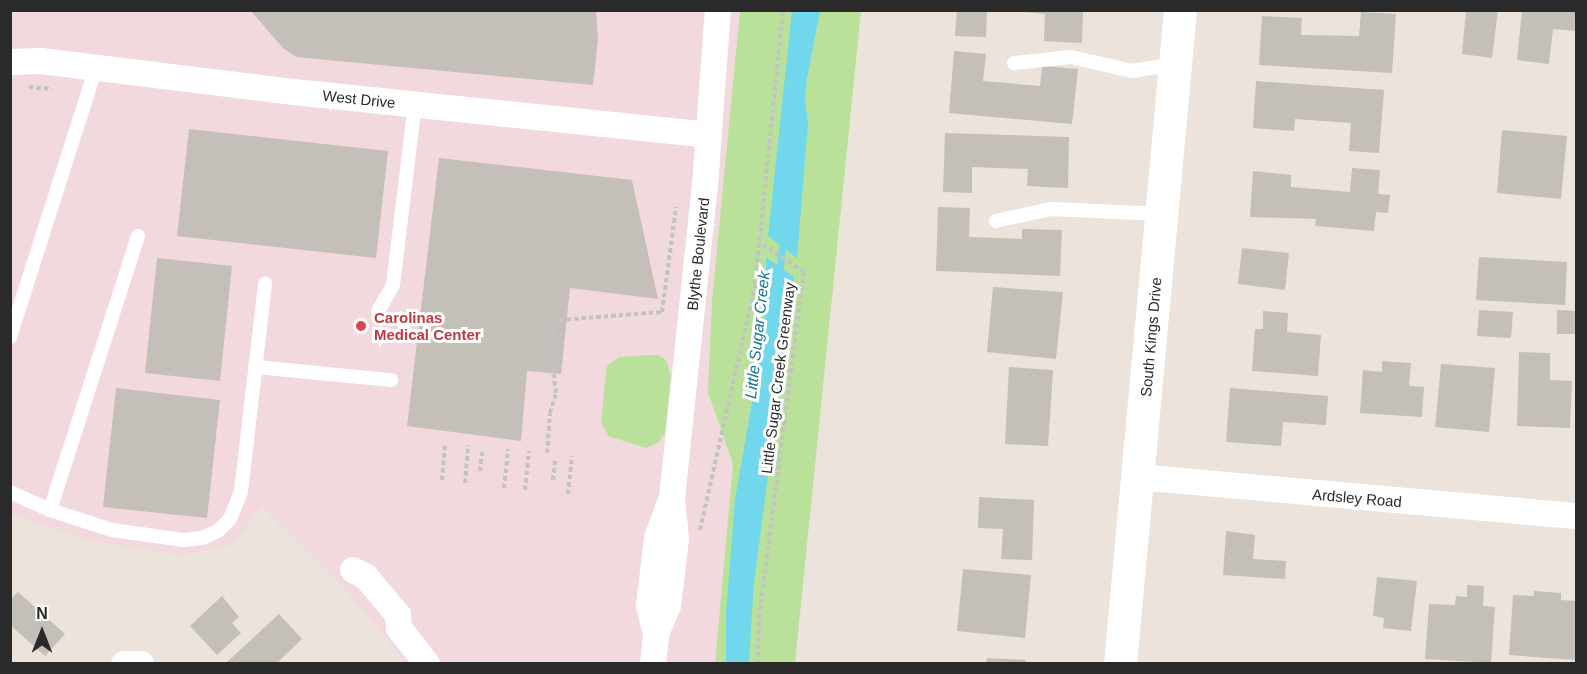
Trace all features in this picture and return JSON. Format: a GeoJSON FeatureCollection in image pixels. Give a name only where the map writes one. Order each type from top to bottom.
{"type":"FeatureCollection","features":[{"type":"Feature","properties":{"kind":"street","name":"Blythe Boulevard"},"geometry":{"type":"LineString","coordinates":[[652,663],[656,634],[668,606],[676,539],[672,498],[718,10]]}},
{"type":"Feature","properties":{"kind":"street","name":"South Kings Drive"},"geometry":{"type":"LineString","coordinates":[[1120,663],[1180,10]]}},
{"type":"Feature","properties":{"kind":"street","name":"West Drive"},"geometry":{"type":"LineString","coordinates":[[10,62],[41,62],[708,135]]}},
{"type":"Feature","properties":{"kind":"street","name":"Ardsley Road"},"geometry":{"type":"LineString","coordinates":[[1138,477],[1576,516]]}},
{"type":"Feature","properties":{"kind":"street"},"geometry":{"type":"LineString","coordinates":[[399,628],[427,663]]}},
{"type":"Feature","properties":{"kind":"street"},"geometry":{"type":"LineString","coordinates":[[124,663],[141,663]]}},
{"type":"Feature","properties":{"kind":"lane"},"geometry":{"type":"LineString","coordinates":[[1014,63],[1071,57],[1132,71],[1175,64]]}},
{"type":"Feature","properties":{"kind":"lane"},"geometry":{"type":"LineString","coordinates":[[10,337],[96,68]]}},
{"type":"Feature","properties":{"kind":"lane"},"geometry":{"type":"LineString","coordinates":[[378,311],[393,285],[415,104]]}},
{"type":"Feature","properties":{"kind":"lane"},"geometry":{"type":"LineString","coordinates":[[996,221],[1051,209],[1162,214]]}},
{"type":"Feature","properties":{"kind":"lane"},"geometry":{"type":"LineString","coordinates":[[50,510],[138,236]]}},
{"type":"Feature","properties":{"kind":"lane"},"geometry":{"type":"LineString","coordinates":[[10,492],[50,510],[112,530],[160,537],[202,538],[218,531],[230,519],[238,505],[265,283]]}},
{"type":"Feature","properties":{"kind":"lane"},"geometry":{"type":"LineString","coordinates":[[255,367],[391,380]]}},
{"type":"Feature","properties":{"kind":"path"},"geometry":{"type":"LineString","coordinates":[[699,536],[747,328],[759,242],[783,10]]}},
{"type":"Feature","properties":{"kind":"path"},"geometry":{"type":"LineString","coordinates":[[26,87],[60,89]]}},
{"type":"Feature","properties":{"kind":"path"},"geometry":{"type":"LineString","coordinates":[[547,453],[550,413],[556,393],[551,355],[554,323],[559,320],[662,312],[677,197]]}},
{"type":"Feature","properties":{"kind":"path","name":"Little Sugar Creek Greenway"},"geometry":{"type":"LineString","coordinates":[[758,663],[759,618],[804,272],[759,242]]}},
{"type":"Feature","properties":{"kind":"path"},"geometry":{"type":"LineString","coordinates":[[442,480],[445,443]]}},
{"type":"Feature","properties":{"kind":"path"},"geometry":{"type":"LineString","coordinates":[[465,483],[468,445]]}},
{"type":"Feature","properties":{"kind":"path"},"geometry":{"type":"LineString","coordinates":[[504,488],[508,449]]}},
{"type":"Feature","properties":{"kind":"path"},"geometry":{"type":"LineString","coordinates":[[525,490],[529,451]]}},
{"type":"Feature","properties":{"kind":"path"},"geometry":{"type":"LineString","coordinates":[[480,471],[483,452]]}},
{"type":"Feature","properties":{"kind":"path"},"geometry":{"type":"LineString","coordinates":[[567,494],[572,456]]}},
{"type":"Feature","properties":{"kind":"path"},"geometry":{"type":"LineString","coordinates":[[553,480],[555,460]]}},
{"type":"Feature","properties":{"kind":"shaded area","name":"Carolinas Medical Center"},"geometry":{"type":"Polygon","coordinates":[[[11,11],[740,11],[712,301],[708,392],[733,464],[715,663],[406,663],[347,591],[262,507],[232,545],[183,555],[96,542],[11,515],[11,11]]]}},
{"type":"Feature","properties":{"kind":"green space"},"geometry":{"type":"Polygon","coordinates":[[[740,11],[861,11],[795,663],[715,663],[733,464],[708,392],[712,301],[740,11]]]}},
{"type":"Feature","properties":{"kind":"green space"},"geometry":{"type":"Polygon","coordinates":[[[658,355],[666,360],[671,376],[665,433],[658,443],[646,448],[608,436],[601,422],[607,366],[619,357],[658,355]]]}},
{"type":"Feature","properties":{"kind":"water"},"geometry":{"type":"Polygon","coordinates":[[[792,11],[820,11],[805,99],[808,123],[797,258],[768,236],[792,11]]]}},
{"type":"Feature","properties":{"kind":"water"},"geometry":{"type":"Polygon","coordinates":[[[766,257],[794,277],[754,583],[749,663],[726,663],[726,613],[735,500],[764,333],[766,257]]]}},
{"type":"Feature","properties":{"kind":"building"},"geometry":{"type":"Polygon","coordinates":[[[250,10],[596,10],[598,39],[593,85],[296,57],[283,48],[250,10]]]}},
{"type":"Feature","properties":{"kind":"building"},"geometry":{"type":"Polygon","coordinates":[[[957,10],[987,10],[986,37],[955,36],[957,10]]]}},
{"type":"Feature","properties":{"kind":"building"},"geometry":{"type":"Polygon","coordinates":[[[1002,10],[1083,10],[1082,43],[1044,41],[1045,14],[1002,10]]]}},
{"type":"Feature","properties":{"kind":"building"},"geometry":{"type":"Polygon","coordinates":[[[1466,10],[1498,10],[1492,58],[1462,54],[1466,10]]]}},
{"type":"Feature","properties":{"kind":"building"},"geometry":{"type":"Polygon","coordinates":[[[1522,10],[1576,10],[1576,31],[1553,29],[1549,64],[1517,60],[1522,10]]]}},
{"type":"Feature","properties":{"kind":"building"},"geometry":{"type":"Polygon","coordinates":[[[1361,12],[1396,14],[1392,73],[1259,65],[1262,16],[1302,18],[1301,35],[1359,36],[1361,12]]]}},
{"type":"Feature","properties":{"kind":"building"},"geometry":{"type":"Polygon","coordinates":[[[954,51],[986,54],[983,81],[1040,86],[1042,66],[1078,69],[1072,124],[949,113],[954,51]]]}},
{"type":"Feature","properties":{"kind":"building"},"geometry":{"type":"Polygon","coordinates":[[[1256,81],[1384,90],[1379,153],[1349,151],[1351,123],[1295,119],[1294,131],[1253,128],[1256,81]]]}},
{"type":"Feature","properties":{"kind":"building"},"geometry":{"type":"Polygon","coordinates":[[[189,129],[388,151],[376,258],[177,236],[189,129]]]}},
{"type":"Feature","properties":{"kind":"building"},"geometry":{"type":"Polygon","coordinates":[[[1502,130],[1567,136],[1561,199],[1497,193],[1502,130]]]}},
{"type":"Feature","properties":{"kind":"building"},"geometry":{"type":"Polygon","coordinates":[[[945,133],[1069,137],[1068,188],[1027,186],[1028,169],[972,167],[972,193],[943,192],[945,133]]]}},
{"type":"Feature","properties":{"kind":"building"},"geometry":{"type":"Polygon","coordinates":[[[439,158],[632,180],[658,299],[570,288],[561,374],[527,371],[521,441],[407,426],[439,158]]]}},
{"type":"Feature","properties":{"kind":"building"},"geometry":{"type":"Polygon","coordinates":[[[1352,168],[1380,170],[1378,194],[1390,195],[1388,213],[1376,212],[1374,231],[1315,226],[1316,219],[1250,217],[1253,171],[1291,175],[1291,187],[1350,192],[1352,168]]]}},
{"type":"Feature","properties":{"kind":"building"},"geometry":{"type":"Polygon","coordinates":[[[938,207],[970,208],[969,237],[1022,239],[1022,229],[1062,230],[1060,276],[936,271],[938,207]]]}},
{"type":"Feature","properties":{"kind":"building"},"geometry":{"type":"Polygon","coordinates":[[[1242,248],[1289,253],[1285,290],[1238,284],[1242,248]]]}},
{"type":"Feature","properties":{"kind":"building"},"geometry":{"type":"Polygon","coordinates":[[[1479,257],[1567,262],[1565,305],[1476,300],[1479,257]]]}},
{"type":"Feature","properties":{"kind":"building"},"geometry":{"type":"Polygon","coordinates":[[[157,258],[232,266],[220,381],[145,373],[157,258]]]}},
{"type":"Feature","properties":{"kind":"building"},"geometry":{"type":"Polygon","coordinates":[[[993,287],[1063,292],[1056,359],[987,352],[993,287]]]}},
{"type":"Feature","properties":{"kind":"building"},"geometry":{"type":"Polygon","coordinates":[[[1479,310],[1513,312],[1511,338],[1477,336],[1479,310]]]}},
{"type":"Feature","properties":{"kind":"building"},"geometry":{"type":"Polygon","coordinates":[[[1557,310],[1576,311],[1576,334],[1557,334],[1557,310]]]}},
{"type":"Feature","properties":{"kind":"building"},"geometry":{"type":"Polygon","coordinates":[[[1263,311],[1288,313],[1287,332],[1321,335],[1318,376],[1252,371],[1255,329],[1263,329],[1263,311]]]}},
{"type":"Feature","properties":{"kind":"building"},"geometry":{"type":"Polygon","coordinates":[[[1519,352],[1550,353],[1550,380],[1572,381],[1570,428],[1517,426],[1519,352]]]}},
{"type":"Feature","properties":{"kind":"building"},"geometry":{"type":"Polygon","coordinates":[[[1382,361],[1411,363],[1409,386],[1424,387],[1422,417],[1360,413],[1363,370],[1382,372],[1382,361]]]}},
{"type":"Feature","properties":{"kind":"building"},"geometry":{"type":"Polygon","coordinates":[[[1441,364],[1495,368],[1489,432],[1435,427],[1441,364]]]}},
{"type":"Feature","properties":{"kind":"building"},"geometry":{"type":"Polygon","coordinates":[[[1009,367],[1053,370],[1048,446],[1005,444],[1009,367]]]}},
{"type":"Feature","properties":{"kind":"building"},"geometry":{"type":"Polygon","coordinates":[[[116,388],[220,400],[207,518],[103,507],[116,388]]]}},
{"type":"Feature","properties":{"kind":"building"},"geometry":{"type":"Polygon","coordinates":[[[1230,388],[1328,396],[1326,425],[1283,422],[1281,446],[1226,442],[1230,388]]]}},
{"type":"Feature","properties":{"kind":"building"},"geometry":{"type":"Polygon","coordinates":[[[979,497],[1034,500],[1032,560],[1001,559],[1003,529],[978,528],[979,497]]]}},
{"type":"Feature","properties":{"kind":"building"},"geometry":{"type":"Polygon","coordinates":[[[1226,531],[1255,535],[1253,559],[1286,561],[1285,579],[1223,575],[1226,531]]]}},
{"type":"Feature","properties":{"kind":"building"},"geometry":{"type":"Polygon","coordinates":[[[963,569],[1031,575],[1025,638],[957,631],[963,569]]]}},
{"type":"Feature","properties":{"kind":"building"},"geometry":{"type":"Polygon","coordinates":[[[1377,577],[1417,581],[1411,631],[1383,628],[1384,618],[1373,616],[1377,577]]]}},
{"type":"Feature","properties":{"kind":"building"},"geometry":{"type":"Polygon","coordinates":[[[1467,585],[1484,586],[1483,606],[1495,607],[1491,663],[1425,659],[1429,604],[1455,605],[1456,596],[1467,597],[1467,585]]]}},
{"type":"Feature","properties":{"kind":"building"},"geometry":{"type":"Polygon","coordinates":[[[1534,591],[1561,593],[1561,600],[1576,601],[1575,660],[1509,655],[1513,595],[1534,596],[1534,591]]]}},
{"type":"Feature","properties":{"kind":"building"},"geometry":{"type":"Polygon","coordinates":[[[18,592],[65,634],[45,656],[10,625],[10,600],[18,592]]]}},
{"type":"Feature","properties":{"kind":"building"},"geometry":{"type":"Polygon","coordinates":[[[222,596],[239,617],[232,623],[241,633],[217,655],[190,626],[222,596]]]}},
{"type":"Feature","properties":{"kind":"building"},"geometry":{"type":"Polygon","coordinates":[[[279,614],[302,639],[276,664],[229,664],[227,662],[279,614]]]}},
{"type":"Feature","properties":{"kind":"building"},"geometry":{"type":"Polygon","coordinates":[[[987,658],[1026,660],[1025,664],[986,664],[987,658]]]}},
{"type":"Feature","properties":{"kind":"waterway","name":"Little Sugar Creek"},"geometry":{"type":"LineString","coordinates":[[779,276],[783,240]]}},
{"type":"Feature","properties":{"kind":"place","name":"Carolinas Medical Center"},"geometry":{"type":"Point","coordinates":[361,326]}}]}
